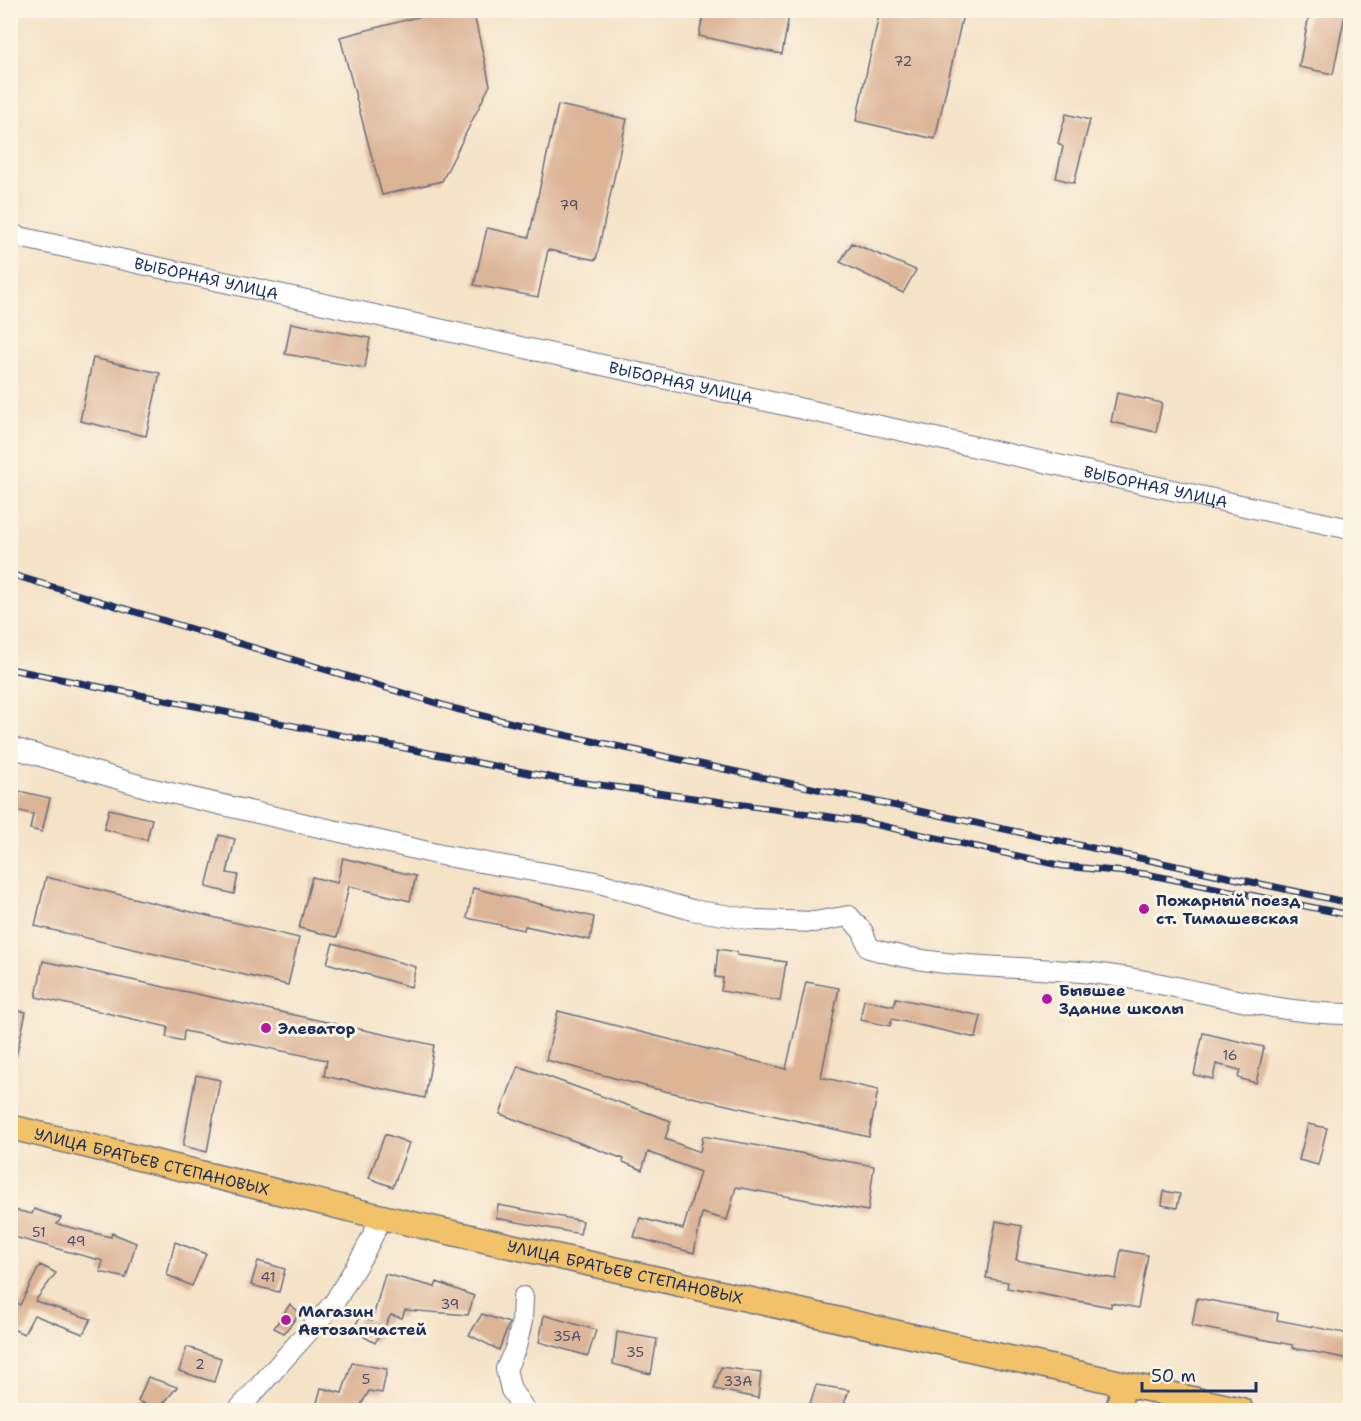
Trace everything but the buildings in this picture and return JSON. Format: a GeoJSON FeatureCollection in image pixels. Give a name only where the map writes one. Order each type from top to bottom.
{"type":"FeatureCollection","features":[{"type":"Feature","properties":{"kind":"main road","name":"УЛИЦА БРАТЬЕВ СТЕПАНОВЫХ"},"geometry":{"type":"LineString","coordinates":[[10,1127],[382,1216],[1123,1386],[1241,1410]]}},
{"type":"Feature","properties":{"kind":"main road"},"geometry":{"type":"LineString","coordinates":[[1118,1410],[1123,1386]]}},
{"type":"Feature","properties":{"kind":"street","name":"ВЫБОРНАЯ УЛИЦА"},"geometry":{"type":"LineString","coordinates":[[10,235],[1350,529]]}},
{"type":"Feature","properties":{"kind":"street"},"geometry":{"type":"LineString","coordinates":[[10,747],[149,788],[441,855],[596,882],[692,910],[756,920],[802,922],[849,916],[863,932],[869,948],[896,956],[1003,968],[1108,975],[1183,986],[1271,1005],[1350,1014]]}},
{"type":"Feature","properties":{"kind":"street"},"geometry":{"type":"LineString","coordinates":[[238,1410],[334,1303],[382,1216]]}},
{"type":"Feature","properties":{"kind":"street"},"geometry":{"type":"LineString","coordinates":[[523,1297],[522,1321],[516,1347],[506,1369],[511,1390],[525,1410]]}},
{"type":"Feature","properties":{"kind":"railway"},"geometry":{"type":"LineString","coordinates":[[10,574],[456,709],[541,730],[1350,903]]}},
{"type":"Feature","properties":{"kind":"railway"},"geometry":{"type":"LineString","coordinates":[[10,669],[564,780],[860,821],[1063,866],[1146,874],[1350,915]]}},
{"type":"Feature","properties":{"kind":"place","name":"Пожарный поезд ст. Тимашевская"},"geometry":{"type":"Point","coordinates":[1144,909]}},
{"type":"Feature","properties":{"kind":"place","name":"Бывшее Здание школы"},"geometry":{"type":"Point","coordinates":[1047,999]}},
{"type":"Feature","properties":{"kind":"place","name":"Элеватор"},"geometry":{"type":"Point","coordinates":[266,1028]}},
{"type":"Feature","properties":{"kind":"place","name":"Магазин Автозапчастей"},"geometry":{"type":"Point","coordinates":[286,1320]}}]}
